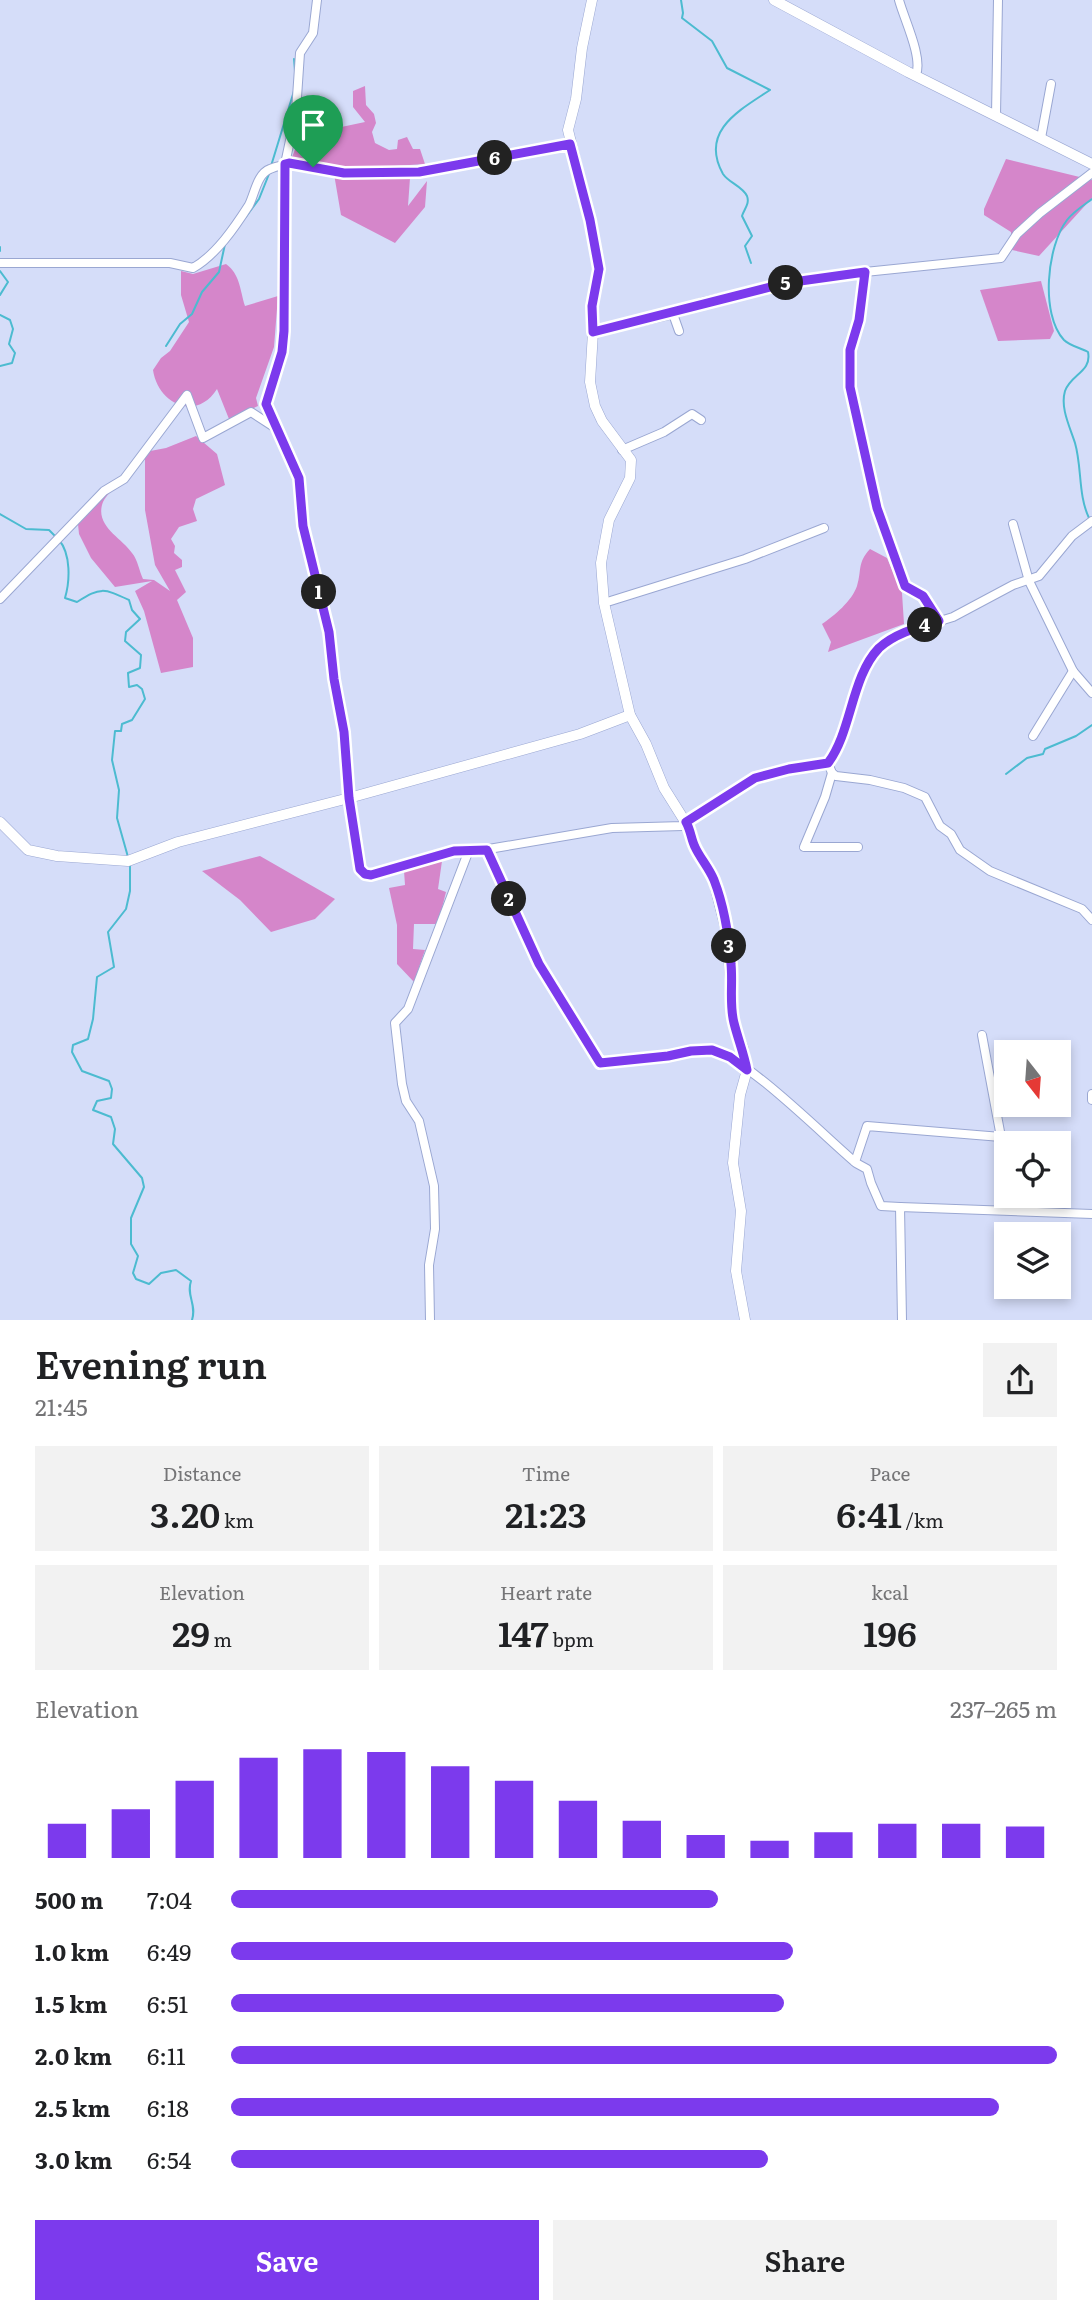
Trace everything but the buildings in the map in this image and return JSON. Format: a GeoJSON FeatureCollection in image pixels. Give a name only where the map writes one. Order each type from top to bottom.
{"type":"FeatureCollection","features":[{"type":"Feature","properties":{"kind":"street"},"geometry":{"type":"LineString","coordinates":[[317,0],[313,33],[300,53],[296,112],[285,164],[284,331],[282,352],[266,404],[299,478],[303,526],[329,632],[360,869],[371,875],[442,853],[487,850],[612,828],[683,825],[755,778],[828,763]]}},
{"type":"Feature","properties":{"kind":"street"},"geometry":{"type":"LineString","coordinates":[[592,0],[582,48],[576,99],[568,130],[599,269],[592,306],[590,382],[595,406],[602,421],[631,460],[630,478],[609,520],[601,563],[604,603],[631,715],[664,788],[691,831],[694,846],[713,878],[722,911],[731,967],[734,1024],[743,1048],[747,1070],[740,1095],[733,1163],[741,1211],[736,1271],[745,1320]]}},
{"type":"Feature","properties":{"kind":"street"},"geometry":{"type":"LineString","coordinates":[[774,0],[1092,164]]}},
{"type":"Feature","properties":{"kind":"street"},"geometry":{"type":"LineString","coordinates":[[899,0],[913,44],[918,69],[916,75]]}},
{"type":"Feature","properties":{"kind":"street"},"geometry":{"type":"LineString","coordinates":[[996,116],[998,0]]}},
{"type":"Feature","properties":{"kind":"street"},"geometry":{"type":"LineString","coordinates":[[1041,138],[1051,84]]}},
{"type":"Feature","properties":{"kind":"street"},"geometry":{"type":"LineString","coordinates":[[0,263],[170,262],[193,268],[211,255],[227,235],[249,204],[266,170],[289,163],[344,173],[419,172],[570,144]]}},
{"type":"Feature","properties":{"kind":"street"},"geometry":{"type":"LineString","coordinates":[[593,332],[673,314],[703,302],[786,283],[1001,258],[1017,234],[1092,173]]}},
{"type":"Feature","properties":{"kind":"street"},"geometry":{"type":"LineString","coordinates":[[865,272],[859,320],[850,350],[850,387],[877,508],[905,586],[923,596],[939,621]]}},
{"type":"Feature","properties":{"kind":"street"},"geometry":{"type":"LineString","coordinates":[[673,314],[679,331]]}},
{"type":"Feature","properties":{"kind":"street"},"geometry":{"type":"LineString","coordinates":[[0,599],[104,491],[124,479],[187,396],[203,438],[251,412],[274,427]]}},
{"type":"Feature","properties":{"kind":"street"},"geometry":{"type":"LineString","coordinates":[[622,450],[664,432],[692,414],[701,420]]}},
{"type":"Feature","properties":{"kind":"street"},"geometry":{"type":"LineString","coordinates":[[1092,521],[1083,526],[1039,576],[1013,585],[953,617],[904,632],[879,648],[860,679],[846,727],[828,763],[836,776],[870,779],[925,797],[940,825],[951,834],[960,850],[990,871],[1082,909],[1092,920]]}},
{"type":"Feature","properties":{"kind":"street"},"geometry":{"type":"LineString","coordinates":[[1013,524],[1029,581],[1073,671],[1092,693]]}},
{"type":"Feature","properties":{"kind":"street"},"geometry":{"type":"LineString","coordinates":[[604,603],[745,559],[824,528]]}},
{"type":"Feature","properties":{"kind":"street"},"geometry":{"type":"LineString","coordinates":[[1033,736],[1073,671]]}},
{"type":"Feature","properties":{"kind":"street"},"geometry":{"type":"LineString","coordinates":[[0,822],[28,850],[57,856],[128,861],[178,842],[579,734],[631,715]]}},
{"type":"Feature","properties":{"kind":"street"},"geometry":{"type":"LineString","coordinates":[[832,773],[804,847],[859,847]]}},
{"type":"Feature","properties":{"kind":"street"},"geometry":{"type":"LineString","coordinates":[[430,1320],[429,1265],[435,1229],[434,1186],[418,1121],[406,1101],[395,1023],[408,1009],[470,850]]}},
{"type":"Feature","properties":{"kind":"street"},"geometry":{"type":"LineString","coordinates":[[487,850],[539,964],[600,1063],[712,1050],[730,1057],[867,1170],[881,1206],[1092,1214]]}},
{"type":"Feature","properties":{"kind":"street"},"geometry":{"type":"LineString","coordinates":[[855,1162],[867,1126],[1001,1137],[982,1035]]}},
{"type":"Feature","properties":{"kind":"street"},"geometry":{"type":"LineString","coordinates":[[1092,1094],[1092,1100]]}},
{"type":"Feature","properties":{"kind":"street"},"geometry":{"type":"LineString","coordinates":[[900,1207],[902,1320]]}},
{"type":"Feature","properties":{"kind":"shaded area"},"geometry":{"type":"Polygon","coordinates":[[[365,86],[366,105],[374,114],[376,123],[372,132],[375,143],[389,150],[397,149],[398,140],[407,137],[413,149],[420,149],[425,164],[349,169],[292,157],[304,127],[313,133],[365,122],[353,107],[353,91],[365,86]]]}},
{"type":"Feature","properties":{"kind":"shaded area"},"geometry":{"type":"Polygon","coordinates":[[[1006,159],[1092,180],[1092,198],[1039,256],[1012,250],[1011,232],[984,215],[984,209],[1006,159]]]}},
{"type":"Feature","properties":{"kind":"shaded area"},"geometry":{"type":"Polygon","coordinates":[[[334,174],[410,178],[408,206],[427,181],[425,207],[395,243],[341,215],[334,174]]]}},
{"type":"Feature","properties":{"kind":"shaded area"},"geometry":{"type":"Polygon","coordinates":[[[226,264],[237,277],[245,306],[278,296],[274,347],[256,398],[258,406],[229,419],[217,389],[199,405],[179,405],[162,392],[153,370],[170,351],[189,322],[181,295],[181,271],[193,274],[226,264]]]}},
{"type":"Feature","properties":{"kind":"shaded area"},"geometry":{"type":"Polygon","coordinates":[[[1041,281],[1054,331],[1050,339],[998,341],[980,290],[1041,281]]]}},
{"type":"Feature","properties":{"kind":"shaded area"},"geometry":{"type":"Polygon","coordinates":[[[196,436],[217,454],[225,485],[196,499],[193,509],[197,521],[179,527],[171,539],[175,546],[174,553],[182,560],[182,567],[175,570],[186,592],[177,600],[193,638],[193,667],[161,673],[144,611],[135,591],[152,581],[115,587],[91,558],[79,534],[78,524],[116,484],[103,502],[101,510],[105,524],[134,556],[143,579],[154,580],[170,591],[155,565],[145,510],[145,452],[166,448],[196,436]]]}},
{"type":"Feature","properties":{"kind":"shaded area"},"geometry":{"type":"Polygon","coordinates":[[[870,549],[887,558],[902,593],[904,624],[828,652],[831,642],[822,624],[851,597],[857,586],[861,563],[870,549]]]}},
{"type":"Feature","properties":{"kind":"shaded area"},"geometry":{"type":"Polygon","coordinates":[[[260,856],[335,899],[315,919],[271,932],[240,900],[202,871],[260,856]]]}},
{"type":"Feature","properties":{"kind":"shaded area"},"geometry":{"type":"Polygon","coordinates":[[[442,861],[438,889],[446,892],[438,924],[414,924],[413,949],[425,950],[414,982],[397,964],[397,925],[389,888],[405,885],[404,871],[442,861]]]}},
{"type":"Feature","properties":{"kind":"waterway"},"geometry":{"type":"LineString","coordinates":[[681,0],[682,18],[712,41],[727,68],[770,90],[726,123],[716,146],[717,159],[723,174],[742,190],[748,199],[742,216],[752,236],[745,246],[751,263]]}},
{"type":"Feature","properties":{"kind":"waterway"},"geometry":{"type":"LineString","coordinates":[[294,59],[295,71]]}},
{"type":"Feature","properties":{"kind":"waterway"},"geometry":{"type":"LineString","coordinates":[[271,166],[294,91]]}},
{"type":"Feature","properties":{"kind":"waterway"},"geometry":{"type":"LineString","coordinates":[[245,218],[259,199],[269,174]]}},
{"type":"Feature","properties":{"kind":"waterway"},"geometry":{"type":"LineString","coordinates":[[1089,518],[1083,500],[1077,452],[1064,404],[1065,391],[1087,364],[1088,352],[1066,342],[1056,328],[1049,297],[1049,280],[1060,232],[1069,217],[1092,199]]}},
{"type":"Feature","properties":{"kind":"waterway"},"geometry":{"type":"LineString","coordinates":[[166,346],[180,324],[192,314],[202,292],[219,272],[225,244]]}},
{"type":"Feature","properties":{"kind":"waterway"},"geometry":{"type":"LineString","coordinates":[[0,271],[8,282],[0,295]]}},
{"type":"Feature","properties":{"kind":"waterway"},"geometry":{"type":"LineString","coordinates":[[0,315],[10,320],[13,329],[9,344],[15,353],[12,363],[0,366]]}},
{"type":"Feature","properties":{"kind":"waterway"},"geometry":{"type":"LineString","coordinates":[[0,514],[26,529],[49,530],[55,536]]}},
{"type":"Feature","properties":{"kind":"waterway"},"geometry":{"type":"LineString","coordinates":[[59,540],[66,553],[68,568],[65,598],[77,602],[97,592],[107,591],[129,600],[132,610],[140,619],[126,632],[125,641],[141,655],[140,668],[128,673],[129,687],[137,685],[142,689],[145,699],[132,720],[122,724],[121,731],[115,731],[112,760],[119,790],[117,818],[128,857]]}},
{"type":"Feature","properties":{"kind":"waterway"},"geometry":{"type":"LineString","coordinates":[[1006,774],[1027,758],[1043,754],[1045,749],[1076,736],[1092,725]]}},
{"type":"Feature","properties":{"kind":"waterway"},"geometry":{"type":"LineString","coordinates":[[130,863],[130,891],[126,909],[108,932],[114,967],[97,977],[88,1039],[73,1045],[72,1052],[82,1071],[109,1081],[111,1098],[97,1101],[93,1110],[111,1117],[115,1129],[113,1144],[142,1178],[144,1187],[131,1218],[131,1244],[138,1256],[133,1273],[136,1279],[149,1284],[161,1273],[176,1270],[191,1281],[192,1320]]}},
{"type":"Feature","properties":{"kind":"route"},"geometry":{"type":"LineString","coordinates":[[570,144],[583,189],[599,269],[592,306],[593,332],[673,314],[703,302],[786,283],[865,272],[859,320],[850,350],[850,387],[885,534],[905,586],[923,596],[939,621],[904,632],[879,648],[860,679],[846,727],[828,763],[755,778],[686,822],[694,846],[713,878],[719,899],[731,967],[734,1024],[743,1048],[747,1070],[730,1057],[712,1050],[600,1063],[539,964],[487,850],[442,853],[371,875],[360,869],[329,632],[303,526],[299,478],[266,404],[282,352],[284,331],[285,164],[313,167],[344,173],[419,172],[570,144]]}}]}
